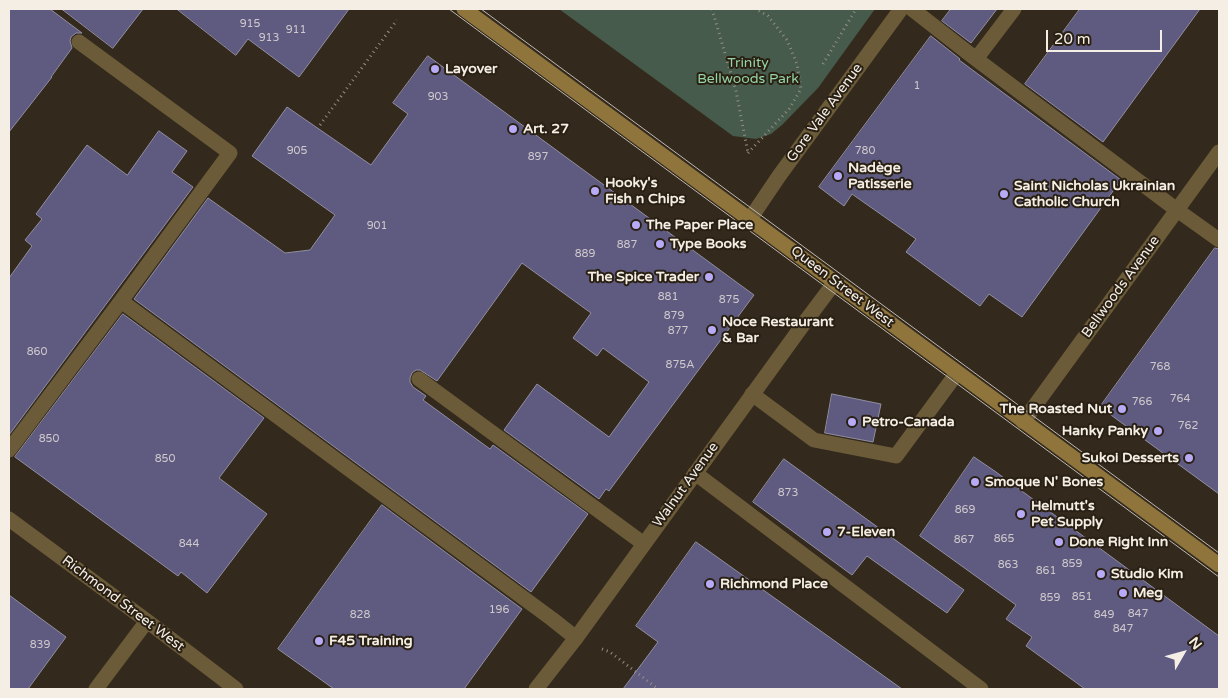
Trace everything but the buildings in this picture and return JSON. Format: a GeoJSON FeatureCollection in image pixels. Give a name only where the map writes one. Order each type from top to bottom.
{"type":"FeatureCollection","features":[{"type":"Feature","properties":{"kind":"main road","name":"Queen Street West"},"geometry":{"type":"LineString","coordinates":[[464,9],[1219,565]]}},
{"type":"Feature","properties":{"kind":"street","name":"Gore Vale Avenue"},"geometry":{"type":"LineString","coordinates":[[750,219],[779,176],[901,9]]}},
{"type":"Feature","properties":{"kind":"street"},"geometry":{"type":"LineString","coordinates":[[912,9],[1219,240]]}},
{"type":"Feature","properties":{"kind":"street"},"geometry":{"type":"LineString","coordinates":[[976,59],[1014,9]]}},
{"type":"Feature","properties":{"kind":"street"},"geometry":{"type":"LineString","coordinates":[[9,450],[230,153],[80,42]]}},
{"type":"Feature","properties":{"kind":"street","name":"Bellwoods Avenue"},"geometry":{"type":"LineString","coordinates":[[1023,422],[1219,152]]}},
{"type":"Feature","properties":{"kind":"street","name":"Walnut Avenue"},"geometry":{"type":"LineString","coordinates":[[536,689],[576,638],[835,282]]}},
{"type":"Feature","properties":{"kind":"street"},"geometry":{"type":"LineString","coordinates":[[121,301],[576,638]]}},
{"type":"Feature","properties":{"kind":"street"},"geometry":{"type":"LineString","coordinates":[[752,394],[814,440],[896,456],[957,373]]}},
{"type":"Feature","properties":{"kind":"street"},"geometry":{"type":"LineString","coordinates":[[419,379],[644,544]]}},
{"type":"Feature","properties":{"kind":"street"},"geometry":{"type":"LineString","coordinates":[[695,473],[981,689]]}},
{"type":"Feature","properties":{"kind":"street","name":"Richmond Street West"},"geometry":{"type":"LineString","coordinates":[[9,519],[236,689]]}},
{"type":"Feature","properties":{"kind":"street"},"geometry":{"type":"LineString","coordinates":[[96,689],[147,621]]}},
{"type":"Feature","properties":{"kind":"path"},"geometry":{"type":"LineString","coordinates":[[712,9],[736,91],[748,153],[789,109],[801,89],[809,84]]}},
{"type":"Feature","properties":{"kind":"path"},"geometry":{"type":"LineString","coordinates":[[756,9],[768,16],[787,40],[797,64],[801,89]]}},
{"type":"Feature","properties":{"kind":"path"},"geometry":{"type":"LineString","coordinates":[[819,70],[856,9]]}},
{"type":"Feature","properties":{"kind":"path"},"geometry":{"type":"LineString","coordinates":[[320,125],[397,20]]}},
{"type":"Feature","properties":{"kind":"path"},"geometry":{"type":"LineString","coordinates":[[576,638],[610,652],[658,689]]}},
{"type":"Feature","properties":{"kind":"green space","name":"Trinity Bellwoods Park"},"geometry":{"type":"Polygon","coordinates":[[[559,9],[875,9],[818,88],[782,125],[771,134],[756,139],[733,136],[559,9]]]}},
{"type":"Feature","properties":{"kind":"tram line"},"geometry":{"type":"LineString","coordinates":[[449,9],[1219,577]]}},
{"type":"Feature","properties":{"kind":"tram line"},"geometry":{"type":"LineString","coordinates":[[481,9],[1219,553]]}},
{"type":"Feature","properties":{"kind":"place","name":"Layover"},"geometry":{"type":"Point","coordinates":[435,69]}},
{"type":"Feature","properties":{"kind":"place","name":"Art. 27"},"geometry":{"type":"Point","coordinates":[513,129]}},
{"type":"Feature","properties":{"kind":"place","name":"Nadège Patisserie"},"geometry":{"type":"Point","coordinates":[838,176]}},
{"type":"Feature","properties":{"kind":"place","name":"Hooky's Fish n Chips"},"geometry":{"type":"Point","coordinates":[595,191]}},
{"type":"Feature","properties":{"kind":"place","name":"Saint Nicholas Ukrainian Catholic Church"},"geometry":{"type":"Point","coordinates":[1004,194]}},
{"type":"Feature","properties":{"kind":"place","name":"The Paper Place"},"geometry":{"type":"Point","coordinates":[636,225]}},
{"type":"Feature","properties":{"kind":"place","name":"Type Books"},"geometry":{"type":"Point","coordinates":[660,244]}},
{"type":"Feature","properties":{"kind":"place","name":"The Spice Trader"},"geometry":{"type":"Point","coordinates":[709,277]}},
{"type":"Feature","properties":{"kind":"place","name":"Noce Restaurant & Bar"},"geometry":{"type":"Point","coordinates":[712,330]}},
{"type":"Feature","properties":{"kind":"place","name":"The Roasted Nut"},"geometry":{"type":"Point","coordinates":[1122,409]}},
{"type":"Feature","properties":{"kind":"place","name":"Petro-Canada"},"geometry":{"type":"Point","coordinates":[852,422]}},
{"type":"Feature","properties":{"kind":"place","name":"Hanky Panky"},"geometry":{"type":"Point","coordinates":[1158,431]}},
{"type":"Feature","properties":{"kind":"place","name":"Sukoi Desserts"},"geometry":{"type":"Point","coordinates":[1189,458]}},
{"type":"Feature","properties":{"kind":"place","name":"Smoque N' Bones"},"geometry":{"type":"Point","coordinates":[975,482]}},
{"type":"Feature","properties":{"kind":"place","name":"Helmutt's Pet Supply"},"geometry":{"type":"Point","coordinates":[1021,514]}},
{"type":"Feature","properties":{"kind":"place","name":"7-Eleven"},"geometry":{"type":"Point","coordinates":[827,532]}},
{"type":"Feature","properties":{"kind":"place","name":"Done Right Inn"},"geometry":{"type":"Point","coordinates":[1059,542]}},
{"type":"Feature","properties":{"kind":"place","name":"Studio Kim"},"geometry":{"type":"Point","coordinates":[1101,574]}},
{"type":"Feature","properties":{"kind":"place","name":"Richmond Place"},"geometry":{"type":"Point","coordinates":[710,584]}},
{"type":"Feature","properties":{"kind":"place","name":"Meg"},"geometry":{"type":"Point","coordinates":[1123,593]}},
{"type":"Feature","properties":{"kind":"place","name":"F45 Training"},"geometry":{"type":"Point","coordinates":[319,641]}}]}
